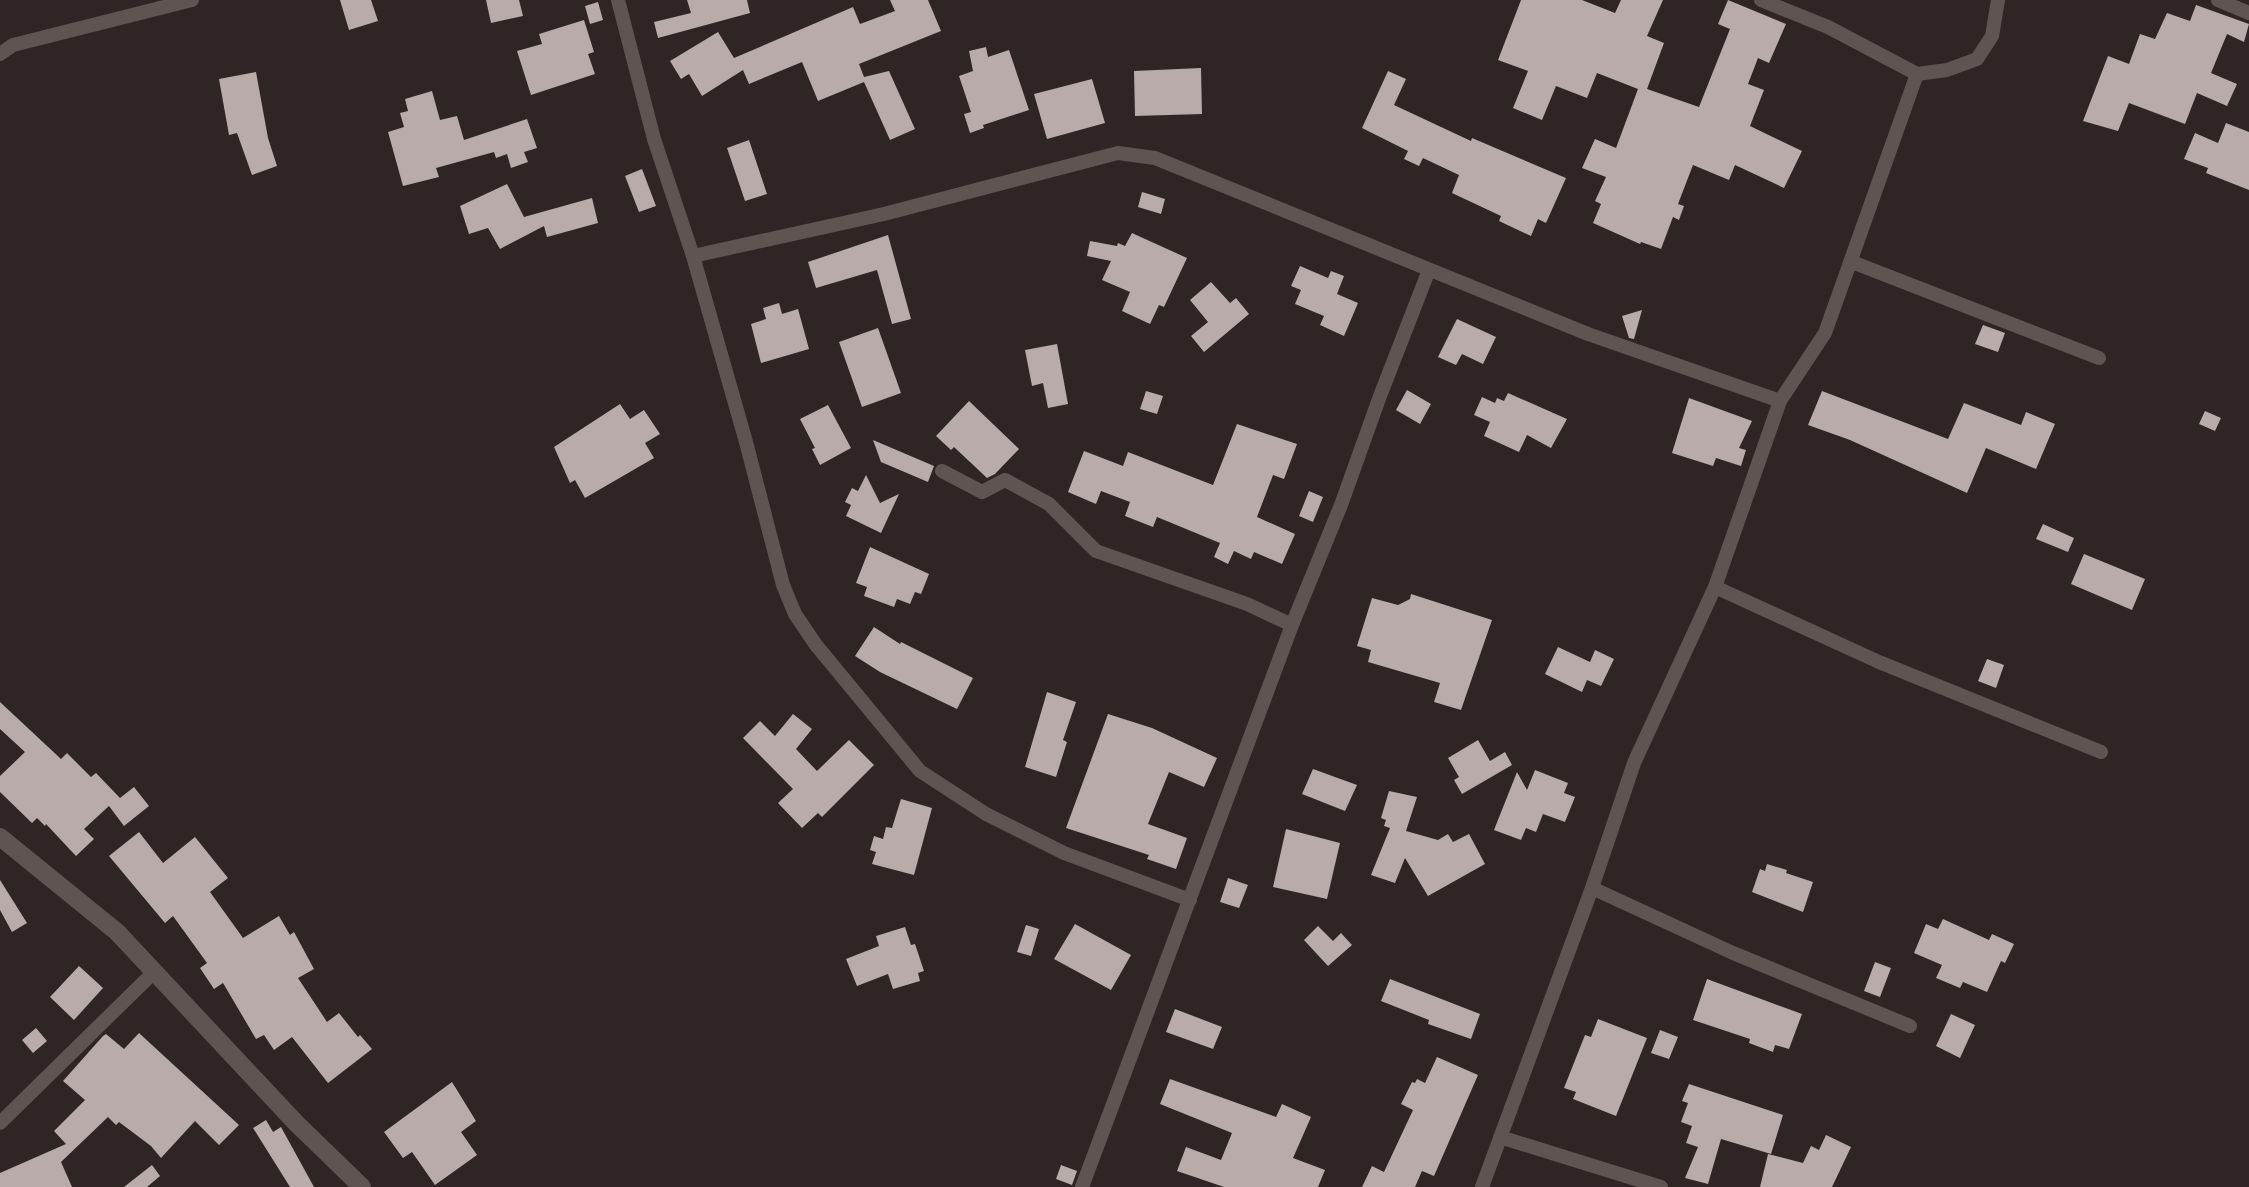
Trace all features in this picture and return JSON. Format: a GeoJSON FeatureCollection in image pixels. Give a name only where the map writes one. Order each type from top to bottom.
{"type":"FeatureCollection","features":[{"type":"Feature","properties":{"kind":"street"},"geometry":{"type":"LineString","coordinates":[[4,46],[192,0]]}},
{"type":"Feature","properties":{"kind":"street"},"geometry":{"type":"LineString","coordinates":[[618,0],[654,139],[693,256],[783,585],[795,614],[816,645],[920,771],[986,814],[1064,853],[1190,900]]}},
{"type":"Feature","properties":{"kind":"street"},"geometry":{"type":"LineString","coordinates":[[1761,0],[1828,27],[1917,74],[1947,70],[1977,59],[1992,36],[1998,0]]}},
{"type":"Feature","properties":{"kind":"street"},"geometry":{"type":"LineString","coordinates":[[2218,0],[2249,13]]}},
{"type":"Feature","properties":{"kind":"street"},"geometry":{"type":"LineString","coordinates":[[1482,1187],[1592,888],[1634,763],[1715,587],[1780,401],[1825,333],[1917,74]]}},
{"type":"Feature","properties":{"kind":"street"},"geometry":{"type":"LineString","coordinates":[[693,256],[884,214],[1118,153],[1155,158],[1588,334],[1780,401]]}},
{"type":"Feature","properties":{"kind":"street"},"geometry":{"type":"LineString","coordinates":[[1852,262],[2099,358]]}},
{"type":"Feature","properties":{"kind":"street"},"geometry":{"type":"LineString","coordinates":[[1082,1187],[1292,625],[1341,505],[1429,270]]}},
{"type":"Feature","properties":{"kind":"street"},"geometry":{"type":"LineString","coordinates":[[942,471],[982,492],[1005,480],[1049,504],[1096,551],[1247,604],[1292,625]]}},
{"type":"Feature","properties":{"kind":"street"},"geometry":{"type":"LineString","coordinates":[[1715,587],[1879,662],[2101,752]]}},
{"type":"Feature","properties":{"kind":"street"},"geometry":{"type":"LineString","coordinates":[[0,837],[117,932],[296,1123],[362,1187]]}},
{"type":"Feature","properties":{"kind":"street"},"geometry":{"type":"LineString","coordinates":[[1592,888],[1733,953],[1910,1026]]}},
{"type":"Feature","properties":{"kind":"street"},"geometry":{"type":"LineString","coordinates":[[0,1123],[153,973]]}},
{"type":"Feature","properties":{"kind":"street"},"geometry":{"type":"LineString","coordinates":[[1500,1137],[1661,1187]]}},
{"type":"Feature","properties":{"kind":"building"},"geometry":{"type":"Polygon","coordinates":[[[340,0],[371,0],[378,21],[349,30],[340,0]]]}},
{"type":"Feature","properties":{"kind":"building"},"geometry":{"type":"Polygon","coordinates":[[[486,0],[519,0],[523,16],[491,23],[486,0]]]}},
{"type":"Feature","properties":{"kind":"building"},"geometry":{"type":"Polygon","coordinates":[[[687,0],[747,0],[750,13],[658,38],[654,22],[691,13],[687,0]]]}},
{"type":"Feature","properties":{"kind":"building"},"geometry":{"type":"Polygon","coordinates":[[[890,0],[928,0],[941,31],[859,64],[864,77],[889,71],[915,129],[890,140],[864,82],[818,101],[802,62],[749,84],[743,70],[702,96],[689,74],[681,79],[670,61],[718,32],[734,58],[853,7],[860,24],[895,11],[890,0]]]}},
{"type":"Feature","properties":{"kind":"building"},"geometry":{"type":"Polygon","coordinates":[[[1521,0],[1582,0],[1615,13],[1621,0],[1663,0],[1647,36],[1664,43],[1647,89],[1699,107],[1730,29],[1718,24],[1728,0],[1786,24],[1769,63],[1758,58],[1748,84],[1764,90],[1750,126],[1802,151],[1784,188],[1735,165],[1729,180],[1693,165],[1678,204],[1684,206],[1679,220],[1673,217],[1661,249],[1640,244],[1593,223],[1601,204],[1595,201],[1606,177],[1582,168],[1595,139],[1616,148],[1638,89],[1597,73],[1587,98],[1556,86],[1542,120],[1513,108],[1528,71],[1498,60],[1521,0]]]}},
{"type":"Feature","properties":{"kind":"building"},"geometry":{"type":"Polygon","coordinates":[[[598,2],[603,20],[590,24],[585,6],[598,2]]]}},
{"type":"Feature","properties":{"kind":"building"},"geometry":{"type":"Polygon","coordinates":[[[2196,5],[2249,24],[2244,42],[2227,34],[2211,73],[2237,84],[2227,106],[2197,93],[2185,124],[2129,103],[2118,131],[2083,121],[2108,56],[2129,64],[2140,34],[2155,39],[2167,13],[2190,21],[2196,5]]]}},
{"type":"Feature","properties":{"kind":"building"},"geometry":{"type":"Polygon","coordinates":[[[584,20],[594,52],[588,54],[595,74],[531,95],[517,51],[542,44],[539,34],[584,20]]]}},
{"type":"Feature","properties":{"kind":"building"},"geometry":{"type":"Polygon","coordinates":[[[986,47],[988,57],[1009,50],[1029,110],[983,125],[984,128],[970,133],[964,114],[971,112],[959,76],[973,71],[969,51],[986,47]]]}},
{"type":"Feature","properties":{"kind":"building"},"geometry":{"type":"Polygon","coordinates":[[[1201,68],[1202,114],[1135,116],[1134,71],[1201,68]]]}},
{"type":"Feature","properties":{"kind":"building"},"geometry":{"type":"Polygon","coordinates":[[[1388,71],[1406,79],[1394,105],[1471,141],[1472,138],[1566,178],[1546,223],[1538,219],[1531,236],[1499,221],[1501,216],[1452,193],[1459,175],[1423,158],[1419,166],[1404,159],[1408,151],[1362,128],[1388,71]]]}},
{"type":"Feature","properties":{"kind":"building"},"geometry":{"type":"Polygon","coordinates":[[[256,72],[268,138],[277,166],[252,175],[237,133],[229,135],[219,79],[256,72]]]}},
{"type":"Feature","properties":{"kind":"building"},"geometry":{"type":"Polygon","coordinates":[[[1092,79],[1105,123],[1047,139],[1034,94],[1092,79]]]}},
{"type":"Feature","properties":{"kind":"building"},"geometry":{"type":"Polygon","coordinates":[[[432,91],[440,120],[457,116],[464,140],[527,119],[537,148],[524,152],[528,162],[511,168],[507,154],[496,158],[494,152],[436,168],[439,177],[403,186],[388,132],[404,127],[400,113],[408,111],[405,99],[432,91]]]}},
{"type":"Feature","properties":{"kind":"building"},"geometry":{"type":"Polygon","coordinates":[[[2226,123],[2249,132],[2249,190],[2206,173],[2208,168],[2184,159],[2195,133],[2218,143],[2226,123]]]}},
{"type":"Feature","properties":{"kind":"building"},"geometry":{"type":"Polygon","coordinates":[[[749,140],[767,194],[745,201],[727,148],[749,140]]]}},
{"type":"Feature","properties":{"kind":"building"},"geometry":{"type":"Polygon","coordinates":[[[642,169],[656,206],[639,212],[625,176],[642,169]]]}},
{"type":"Feature","properties":{"kind":"building"},"geometry":{"type":"Polygon","coordinates":[[[507,184],[524,217],[592,198],[598,223],[547,237],[544,226],[500,249],[488,228],[469,234],[460,206],[507,184]]]}},
{"type":"Feature","properties":{"kind":"building"},"geometry":{"type":"Polygon","coordinates":[[[1142,192],[1165,199],[1161,214],[1138,207],[1142,192]]]}},
{"type":"Feature","properties":{"kind":"building"},"geometry":{"type":"Polygon","coordinates":[[[1132,233],[1187,258],[1164,307],[1159,305],[1150,324],[1122,311],[1130,292],[1102,280],[1111,261],[1087,256],[1090,241],[1125,246],[1132,233]]]}},
{"type":"Feature","properties":{"kind":"building"},"geometry":{"type":"Polygon","coordinates":[[[888,235],[911,319],[892,324],[877,270],[816,288],[808,262],[888,235]]]}},
{"type":"Feature","properties":{"kind":"building"},"geometry":{"type":"Polygon","coordinates":[[[1300,266],[1328,278],[1331,271],[1344,276],[1337,294],[1358,303],[1344,336],[1320,325],[1324,316],[1295,304],[1301,290],[1291,286],[1300,266]]]}},
{"type":"Feature","properties":{"kind":"building"},"geometry":{"type":"Polygon","coordinates":[[[1211,282],[1230,303],[1236,298],[1249,314],[1204,352],[1191,336],[1208,322],[1190,300],[1211,282]]]}},
{"type":"Feature","properties":{"kind":"building"},"geometry":{"type":"Polygon","coordinates":[[[779,303],[782,314],[798,309],[809,349],[761,363],[751,324],[766,319],[763,308],[779,303]]]}},
{"type":"Feature","properties":{"kind":"building"},"geometry":{"type":"Polygon","coordinates":[[[1642,310],[1634,339],[1629,338],[1622,316],[1642,310]]]}},
{"type":"Feature","properties":{"kind":"building"},"geometry":{"type":"Polygon","coordinates":[[[1457,319],[1496,337],[1483,364],[1462,354],[1456,365],[1438,357],[1457,319]]]}},
{"type":"Feature","properties":{"kind":"building"},"geometry":{"type":"Polygon","coordinates":[[[1983,325],[2005,333],[1998,352],[1975,344],[1983,325]]]}},
{"type":"Feature","properties":{"kind":"building"},"geometry":{"type":"Polygon","coordinates":[[[878,328],[901,393],[862,407],[839,342],[878,328]]]}},
{"type":"Feature","properties":{"kind":"building"},"geometry":{"type":"Polygon","coordinates":[[[1057,344],[1068,404],[1048,408],[1043,383],[1032,386],[1025,350],[1057,344]]]}},
{"type":"Feature","properties":{"kind":"building"},"geometry":{"type":"Polygon","coordinates":[[[1407,390],[1431,404],[1420,424],[1396,410],[1407,390]]]}},
{"type":"Feature","properties":{"kind":"building"},"geometry":{"type":"Polygon","coordinates":[[[1146,391],[1163,396],[1157,414],[1140,409],[1146,391]]]}},
{"type":"Feature","properties":{"kind":"building"},"geometry":{"type":"Polygon","coordinates":[[[1822,391],[1948,439],[1964,403],[2021,425],[2026,412],[2055,424],[2036,469],[1986,448],[1967,493],[1850,440],[1808,425],[1822,391]]]}},
{"type":"Feature","properties":{"kind":"building"},"geometry":{"type":"Polygon","coordinates":[[[1508,393],[1567,419],[1551,448],[1527,435],[1519,452],[1484,436],[1490,422],[1474,415],[1482,397],[1495,403],[1497,398],[1504,401],[1508,393]]]}},
{"type":"Feature","properties":{"kind":"building"},"geometry":{"type":"Polygon","coordinates":[[[1689,398],[1752,421],[1739,448],[1746,450],[1741,466],[1716,458],[1713,466],[1672,453],[1689,398]]]}},
{"type":"Feature","properties":{"kind":"building"},"geometry":{"type":"Polygon","coordinates":[[[969,401],[1019,449],[995,474],[987,478],[954,447],[951,450],[936,436],[969,401]]]}},
{"type":"Feature","properties":{"kind":"building"},"geometry":{"type":"Polygon","coordinates":[[[620,404],[630,419],[644,410],[660,434],[645,443],[654,458],[585,498],[575,480],[570,483],[554,447],[620,404]]]}},
{"type":"Feature","properties":{"kind":"building"},"geometry":{"type":"Polygon","coordinates":[[[828,405],[851,448],[820,465],[800,419],[828,405]]]}},
{"type":"Feature","properties":{"kind":"building"},"geometry":{"type":"Polygon","coordinates":[[[2205,411],[2221,418],[2215,431],[2199,424],[2205,411]]]}},
{"type":"Feature","properties":{"kind":"building"},"geometry":{"type":"Polygon","coordinates":[[[1237,424],[1297,444],[1284,479],[1273,475],[1257,517],[1295,534],[1282,564],[1254,552],[1251,559],[1234,551],[1228,564],[1214,557],[1220,543],[1157,517],[1153,527],[1125,516],[1130,502],[1101,491],[1096,504],[1068,492],[1084,451],[1123,466],[1128,452],[1213,485],[1237,424]]]}},
{"type":"Feature","properties":{"kind":"building"},"geometry":{"type":"Polygon","coordinates":[[[873,440],[934,466],[928,482],[881,462],[873,440]]]}},
{"type":"Feature","properties":{"kind":"building"},"geometry":{"type":"Polygon","coordinates":[[[866,475],[880,503],[899,494],[881,533],[846,516],[851,505],[845,502],[852,488],[858,491],[866,475]]]}},
{"type":"Feature","properties":{"kind":"building"},"geometry":{"type":"Polygon","coordinates":[[[1309,491],[1323,497],[1313,522],[1299,516],[1309,491]]]}},
{"type":"Feature","properties":{"kind":"building"},"geometry":{"type":"Polygon","coordinates":[[[2043,524],[2074,538],[2068,552],[2036,539],[2043,524]]]}},
{"type":"Feature","properties":{"kind":"building"},"geometry":{"type":"Polygon","coordinates":[[[870,547],[929,574],[921,594],[915,592],[910,604],[897,599],[894,607],[864,596],[867,587],[856,583],[870,547]]]}},
{"type":"Feature","properties":{"kind":"building"},"geometry":{"type":"Polygon","coordinates":[[[2084,554],[2145,579],[2132,610],[2071,584],[2084,554]]]}},
{"type":"Feature","properties":{"kind":"building"},"geometry":{"type":"Polygon","coordinates":[[[1411,594],[1492,620],[1461,710],[1434,702],[1440,683],[1368,662],[1371,650],[1357,646],[1372,598],[1398,605],[1410,599],[1411,594]]]}},
{"type":"Feature","properties":{"kind":"building"},"geometry":{"type":"Polygon","coordinates":[[[874,627],[900,644],[973,678],[957,709],[880,672],[855,656],[874,627]]]}},
{"type":"Feature","properties":{"kind":"building"},"geometry":{"type":"Polygon","coordinates":[[[1558,647],[1590,662],[1595,650],[1614,659],[1601,686],[1587,680],[1582,692],[1545,674],[1558,647]]]}},
{"type":"Feature","properties":{"kind":"building"},"geometry":{"type":"Polygon","coordinates":[[[1987,659],[2004,665],[1996,688],[1978,681],[1987,659]]]}},
{"type":"Feature","properties":{"kind":"building"},"geometry":{"type":"Polygon","coordinates":[[[1047,692],[1076,702],[1063,740],[1067,742],[1056,777],[1025,767],[1047,692]]]}},
{"type":"Feature","properties":{"kind":"building"},"geometry":{"type":"Polygon","coordinates":[[[0,702],[61,759],[67,753],[91,777],[96,773],[120,798],[134,787],[149,806],[124,826],[109,806],[84,829],[94,839],[76,856],[46,824],[37,818],[32,823],[0,792],[0,776],[25,752],[0,729],[0,702]]]}},
{"type":"Feature","properties":{"kind":"building"},"geometry":{"type":"Polygon","coordinates":[[[793,714],[812,729],[796,749],[817,771],[849,740],[874,765],[822,817],[818,813],[802,828],[778,803],[793,789],[743,738],[760,721],[775,736],[793,714]]]}},
{"type":"Feature","properties":{"kind":"building"},"geometry":{"type":"Polygon","coordinates":[[[1108,714],[1152,728],[1217,758],[1204,787],[1169,772],[1148,824],[1187,838],[1176,869],[1147,859],[1149,855],[1066,828],[1108,714]]]}},
{"type":"Feature","properties":{"kind":"building"},"geometry":{"type":"Polygon","coordinates":[[[1478,740],[1490,761],[1505,752],[1512,765],[1462,794],[1454,780],[1459,777],[1448,758],[1478,740]]]}},
{"type":"Feature","properties":{"kind":"building"},"geometry":{"type":"Polygon","coordinates":[[[1313,769],[1357,785],[1345,811],[1302,794],[1313,769]]]}},
{"type":"Feature","properties":{"kind":"building"},"geometry":{"type":"Polygon","coordinates":[[[1535,770],[1568,783],[1564,793],[1575,797],[1565,822],[1543,814],[1536,832],[1526,828],[1521,840],[1494,830],[1517,772],[1527,790],[1535,770]]]}},
{"type":"Feature","properties":{"kind":"building"},"geometry":{"type":"Polygon","coordinates":[[[1389,791],[1417,797],[1406,831],[1438,840],[1448,834],[1453,842],[1469,834],[1485,864],[1428,896],[1405,858],[1395,883],[1371,875],[1390,828],[1384,826],[1386,820],[1381,818],[1389,791]]]}},
{"type":"Feature","properties":{"kind":"building"},"geometry":{"type":"Polygon","coordinates":[[[901,799],[932,808],[914,875],[872,864],[876,852],[870,850],[874,836],[883,839],[886,827],[892,828],[901,799]]]}},
{"type":"Feature","properties":{"kind":"building"},"geometry":{"type":"Polygon","coordinates":[[[1286,829],[1340,843],[1327,899],[1273,887],[1286,829]]]}},
{"type":"Feature","properties":{"kind":"building"},"geometry":{"type":"Polygon","coordinates":[[[139,832],[163,863],[195,837],[228,878],[210,892],[243,938],[279,916],[290,935],[294,932],[314,969],[298,978],[327,1022],[339,1013],[372,1049],[328,1083],[292,1037],[274,1050],[264,1035],[256,1039],[223,983],[214,989],[200,968],[207,963],[173,916],[165,923],[109,856],[139,832]]]}},
{"type":"Feature","properties":{"kind":"building"},"geometry":{"type":"Polygon","coordinates":[[[1767,864],[1813,882],[1803,912],[1752,892],[1760,869],[1765,871],[1767,864]]]}},
{"type":"Feature","properties":{"kind":"building"},"geometry":{"type":"Polygon","coordinates":[[[1228,878],[1248,885],[1239,908],[1220,902],[1228,878]]]}},
{"type":"Feature","properties":{"kind":"building"},"geometry":{"type":"Polygon","coordinates":[[[0,880],[27,923],[12,932],[0,910],[0,880]]]}},
{"type":"Feature","properties":{"kind":"building"},"geometry":{"type":"Polygon","coordinates":[[[1943,919],[1989,940],[1992,934],[2014,944],[2005,963],[2001,961],[1987,992],[1963,982],[1960,988],[1936,978],[1942,965],[1914,953],[1926,924],[1938,929],[1943,919]]]}},
{"type":"Feature","properties":{"kind":"building"},"geometry":{"type":"Polygon","coordinates":[[[1075,924],[1131,955],[1111,990],[1054,959],[1075,924]]]}},
{"type":"Feature","properties":{"kind":"building"},"geometry":{"type":"Polygon","coordinates":[[[1026,925],[1039,929],[1031,956],[1017,952],[1026,925]]]}},
{"type":"Feature","properties":{"kind":"building"},"geometry":{"type":"Polygon","coordinates":[[[1318,926],[1333,941],[1341,933],[1352,945],[1328,966],[1304,940],[1318,926]]]}},
{"type":"Feature","properties":{"kind":"building"},"geometry":{"type":"Polygon","coordinates":[[[905,927],[911,945],[915,944],[924,971],[918,973],[920,981],[893,989],[888,974],[857,986],[846,959],[879,946],[876,936],[905,927]]]}},
{"type":"Feature","properties":{"kind":"building"},"geometry":{"type":"Polygon","coordinates":[[[1875,962],[1891,968],[1880,997],[1864,991],[1875,962]]]}},
{"type":"Feature","properties":{"kind":"building"},"geometry":{"type":"Polygon","coordinates":[[[79,966],[103,988],[74,1020],[50,997],[79,966]]]}},
{"type":"Feature","properties":{"kind":"building"},"geometry":{"type":"Polygon","coordinates":[[[1390,979],[1480,1014],[1471,1039],[1428,1024],[1429,1020],[1381,1001],[1390,979]]]}},
{"type":"Feature","properties":{"kind":"building"},"geometry":{"type":"Polygon","coordinates":[[[1707,979],[1802,1014],[1789,1049],[1775,1045],[1773,1052],[1749,1043],[1750,1039],[1693,1020],[1707,979]]]}},
{"type":"Feature","properties":{"kind":"building"},"geometry":{"type":"Polygon","coordinates":[[[1175,1009],[1222,1027],[1213,1049],[1166,1032],[1175,1009]]]}},
{"type":"Feature","properties":{"kind":"building"},"geometry":{"type":"Polygon","coordinates":[[[1951,1014],[1975,1025],[1960,1058],[1936,1046],[1951,1014]]]}},
{"type":"Feature","properties":{"kind":"building"},"geometry":{"type":"Polygon","coordinates":[[[1598,1019],[1647,1038],[1616,1116],[1573,1099],[1576,1092],[1564,1088],[1585,1035],[1591,1037],[1598,1019]]]}},
{"type":"Feature","properties":{"kind":"building"},"geometry":{"type":"Polygon","coordinates":[[[36,1028],[47,1041],[33,1053],[22,1040],[36,1028]]]}},
{"type":"Feature","properties":{"kind":"building"},"geometry":{"type":"Polygon","coordinates":[[[1660,1030],[1678,1037],[1669,1059],[1651,1053],[1660,1030]]]}},
{"type":"Feature","properties":{"kind":"building"},"geometry":{"type":"Polygon","coordinates":[[[139,1033],[239,1125],[219,1145],[195,1121],[161,1158],[151,1146],[108,1117],[61,1162],[72,1187],[0,1187],[0,1173],[66,1144],[54,1131],[85,1100],[63,1081],[103,1036],[106,1034],[124,1049],[139,1033]]]}},
{"type":"Feature","properties":{"kind":"building"},"geometry":{"type":"Polygon","coordinates":[[[1437,1057],[1478,1075],[1434,1176],[1422,1171],[1415,1187],[1362,1187],[1372,1166],[1384,1172],[1413,1110],[1401,1104],[1412,1082],[1415,1083],[1417,1079],[1425,1083],[1437,1057]]]}},
{"type":"Feature","properties":{"kind":"building"},"geometry":{"type":"Polygon","coordinates":[[[1170,1079],[1276,1117],[1282,1104],[1311,1117],[1293,1158],[1325,1170],[1318,1187],[1224,1187],[1177,1171],[1186,1147],[1221,1160],[1232,1133],[1160,1104],[1170,1079]]]}},
{"type":"Feature","properties":{"kind":"building"},"geometry":{"type":"Polygon","coordinates":[[[452,1082],[476,1121],[461,1132],[477,1155],[435,1185],[412,1152],[403,1158],[384,1132],[452,1082]]]}},
{"type":"Feature","properties":{"kind":"building"},"geometry":{"type":"Polygon","coordinates":[[[1689,1084],[1783,1115],[1771,1154],[1721,1139],[1708,1184],[1685,1178],[1698,1147],[1686,1143],[1692,1126],[1681,1122],[1688,1103],[1682,1101],[1689,1084]]]}},
{"type":"Feature","properties":{"kind":"building"},"geometry":{"type":"Polygon","coordinates":[[[266,1120],[273,1132],[281,1127],[314,1187],[290,1187],[253,1128],[266,1120]]]}},
{"type":"Feature","properties":{"kind":"building"},"geometry":{"type":"Polygon","coordinates":[[[1826,1135],[1851,1147],[1832,1187],[1760,1187],[1768,1154],[1803,1163],[1811,1146],[1819,1150],[1826,1135]]]}},
{"type":"Feature","properties":{"kind":"building"},"geometry":{"type":"Polygon","coordinates":[[[152,1165],[160,1176],[147,1187],[124,1187],[152,1165]]]}},
{"type":"Feature","properties":{"kind":"building"},"geometry":{"type":"Polygon","coordinates":[[[1061,1165],[1077,1171],[1072,1185],[1056,1179],[1061,1165]]]}}]}
